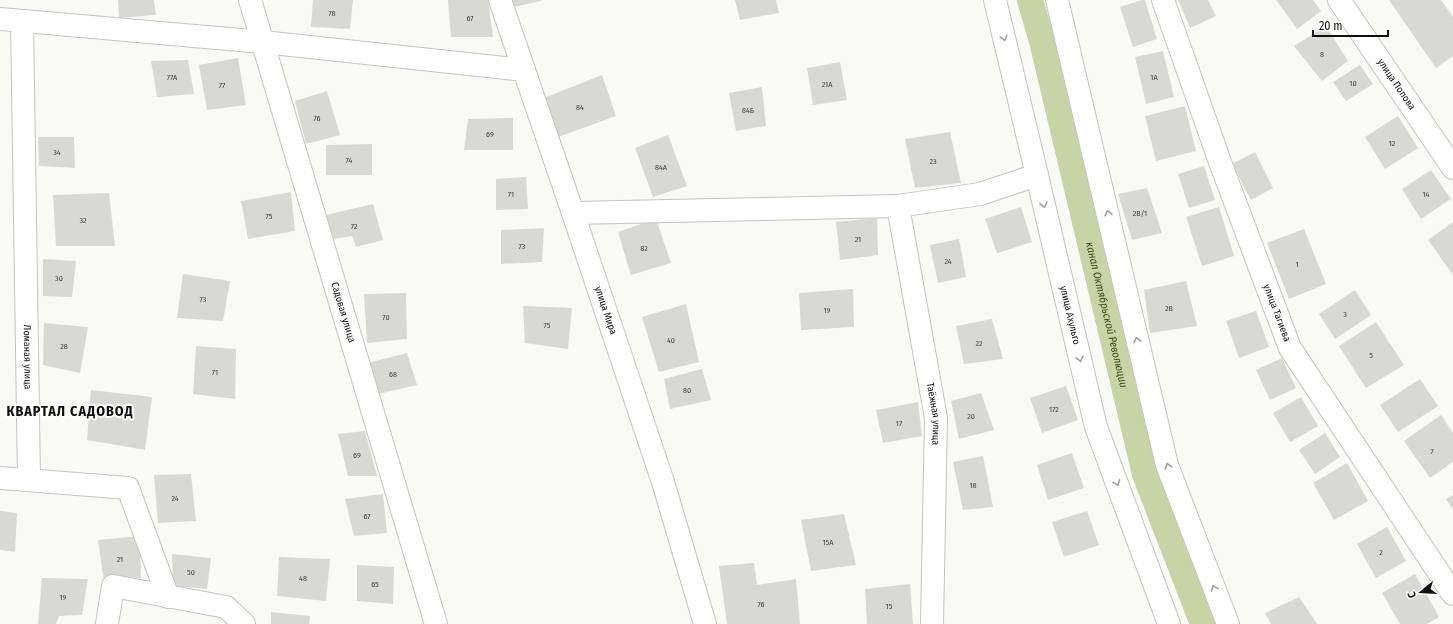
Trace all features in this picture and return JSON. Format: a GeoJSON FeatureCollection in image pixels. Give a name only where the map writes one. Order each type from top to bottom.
{"type":"FeatureCollection","features":[{"type":"Feature","properties":{"kind":"street","name":"Садовая улица"},"geometry":{"type":"LineString","coordinates":[[250,0],[436,624]]}},
{"type":"Feature","properties":{"kind":"street","name":"улица Мира"},"geometry":{"type":"LineString","coordinates":[[500,0],[574,213],[664,482],[705,624]]}},
{"type":"Feature","properties":{"kind":"street","name":"улица Ахульго"},"geometry":{"type":"LineString","coordinates":[[994,0],[1037,174],[1096,427],[1170,624]]}},
{"type":"Feature","properties":{"kind":"street"},"geometry":{"type":"LineString","coordinates":[[1058,0],[1167,465],[1228,624]]}},
{"type":"Feature","properties":{"kind":"street","name":"улица Тагиева"},"geometry":{"type":"LineString","coordinates":[[1163,0],[1220,162],[1290,348],[1453,594]]}},
{"type":"Feature","properties":{"kind":"street","name":"улица Попова"},"geometry":{"type":"LineString","coordinates":[[1339,0],[1453,168]]}},
{"type":"Feature","properties":{"kind":"street"},"geometry":{"type":"LineString","coordinates":[[0,19],[263,42],[524,70]]}},
{"type":"Feature","properties":{"kind":"street","name":"Ломаная улица"},"geometry":{"type":"LineString","coordinates":[[22,21],[29,480]]}},
{"type":"Feature","properties":{"kind":"street"},"geometry":{"type":"LineString","coordinates":[[574,213],[898,206],[980,194],[1037,174]]}},
{"type":"Feature","properties":{"kind":"street","name":"Таёжная улица"},"geometry":{"type":"LineString","coordinates":[[898,206],[936,418],[932,624]]}},
{"type":"Feature","properties":{"kind":"street"},"geometry":{"type":"LineString","coordinates":[[0,478],[128,488],[168,597]]}},
{"type":"Feature","properties":{"kind":"street"},"geometry":{"type":"LineString","coordinates":[[107,624],[113,586],[226,607],[244,624]]}},
{"type":"Feature","properties":{"kind":"building"},"geometry":{"type":"Polygon","coordinates":[[[118,0],[154,0],[156,15],[119,18],[118,0]]]}},
{"type":"Feature","properties":{"kind":"building"},"geometry":{"type":"Polygon","coordinates":[[[313,0],[353,0],[350,29],[311,27],[313,0]]]}},
{"type":"Feature","properties":{"kind":"building"},"geometry":{"type":"Polygon","coordinates":[[[448,0],[488,0],[493,37],[451,37],[448,0]]]}},
{"type":"Feature","properties":{"kind":"building"},"geometry":{"type":"Polygon","coordinates":[[[511,0],[541,0],[541,1],[514,7],[511,0]]]}},
{"type":"Feature","properties":{"kind":"building"},"geometry":{"type":"Polygon","coordinates":[[[735,0],[776,0],[779,13],[740,20],[735,0]]]}},
{"type":"Feature","properties":{"kind":"building"},"geometry":{"type":"Polygon","coordinates":[[[1145,0],[1157,39],[1133,47],[1120,7],[1145,0]]]}},
{"type":"Feature","properties":{"kind":"building"},"geometry":{"type":"Polygon","coordinates":[[[1178,0],[1208,0],[1216,16],[1190,28],[1178,0]]]}},
{"type":"Feature","properties":{"kind":"building"},"geometry":{"type":"Polygon","coordinates":[[[1276,0],[1313,0],[1321,11],[1297,29],[1276,0]]]}},
{"type":"Feature","properties":{"kind":"building"},"geometry":{"type":"Polygon","coordinates":[[[1389,0],[1441,0],[1453,17],[1453,56],[1436,68],[1389,0]]]}},
{"type":"Feature","properties":{"kind":"building"},"geometry":{"type":"Polygon","coordinates":[[[1326,26],[1348,61],[1322,81],[1294,46],[1326,26]]]}},
{"type":"Feature","properties":{"kind":"building"},"geometry":{"type":"Polygon","coordinates":[[[1163,51],[1174,97],[1146,104],[1135,57],[1163,51]]]}},
{"type":"Feature","properties":{"kind":"building"},"geometry":{"type":"Polygon","coordinates":[[[238,58],[246,105],[207,110],[199,65],[238,58]]]}},
{"type":"Feature","properties":{"kind":"building"},"geometry":{"type":"Polygon","coordinates":[[[188,60],[194,94],[157,97],[151,61],[188,60]]]}},
{"type":"Feature","properties":{"kind":"building"},"geometry":{"type":"Polygon","coordinates":[[[840,62],[847,100],[813,105],[807,68],[840,62]]]}},
{"type":"Feature","properties":{"kind":"building"},"geometry":{"type":"Polygon","coordinates":[[[1360,65],[1373,84],[1346,101],[1333,82],[1360,65]]]}},
{"type":"Feature","properties":{"kind":"building"},"geometry":{"type":"Polygon","coordinates":[[[602,75],[616,116],[558,137],[544,98],[602,75]]]}},
{"type":"Feature","properties":{"kind":"building"},"geometry":{"type":"Polygon","coordinates":[[[762,87],[766,126],[736,131],[729,93],[762,87]]]}},
{"type":"Feature","properties":{"kind":"building"},"geometry":{"type":"Polygon","coordinates":[[[327,91],[340,135],[306,144],[295,101],[327,91]]]}},
{"type":"Feature","properties":{"kind":"building"},"geometry":{"type":"Polygon","coordinates":[[[1185,106],[1196,151],[1156,161],[1145,116],[1185,106]]]}},
{"type":"Feature","properties":{"kind":"building"},"geometry":{"type":"Polygon","coordinates":[[[1398,116],[1418,148],[1385,169],[1365,137],[1398,116]]]}},
{"type":"Feature","properties":{"kind":"building"},"geometry":{"type":"Polygon","coordinates":[[[513,118],[513,150],[464,150],[468,119],[513,118]]]}},
{"type":"Feature","properties":{"kind":"building"},"geometry":{"type":"Polygon","coordinates":[[[950,132],[961,183],[915,188],[905,139],[950,132]]]}},
{"type":"Feature","properties":{"kind":"building"},"geometry":{"type":"Polygon","coordinates":[[[668,135],[687,186],[653,197],[635,148],[668,135]]]}},
{"type":"Feature","properties":{"kind":"building"},"geometry":{"type":"Polygon","coordinates":[[[38,137],[74,137],[75,168],[39,166],[38,137]]]}},
{"type":"Feature","properties":{"kind":"building"},"geometry":{"type":"Polygon","coordinates":[[[372,144],[372,175],[326,175],[326,145],[372,144]]]}},
{"type":"Feature","properties":{"kind":"building"},"geometry":{"type":"Polygon","coordinates":[[[1255,152],[1273,188],[1251,200],[1232,164],[1255,152]]]}},
{"type":"Feature","properties":{"kind":"building"},"geometry":{"type":"Polygon","coordinates":[[[1204,166],[1215,200],[1189,208],[1178,174],[1204,166]]]}},
{"type":"Feature","properties":{"kind":"building"},"geometry":{"type":"Polygon","coordinates":[[[1431,170],[1451,199],[1421,219],[1402,189],[1431,170]]]}},
{"type":"Feature","properties":{"kind":"building"},"geometry":{"type":"Polygon","coordinates":[[[526,177],[528,209],[496,210],[496,179],[526,177]]]}},
{"type":"Feature","properties":{"kind":"building"},"geometry":{"type":"Polygon","coordinates":[[[1147,188],[1162,233],[1132,240],[1118,194],[1147,188]]]}},
{"type":"Feature","properties":{"kind":"building"},"geometry":{"type":"Polygon","coordinates":[[[291,192],[295,231],[248,239],[241,201],[291,192]]]}},
{"type":"Feature","properties":{"kind":"building"},"geometry":{"type":"Polygon","coordinates":[[[109,193],[115,246],[56,246],[53,195],[109,193]]]}},
{"type":"Feature","properties":{"kind":"building"},"geometry":{"type":"Polygon","coordinates":[[[373,204],[383,240],[356,247],[352,236],[334,239],[326,215],[373,204]]]}},
{"type":"Feature","properties":{"kind":"building"},"geometry":{"type":"Polygon","coordinates":[[[1021,207],[1032,242],[997,253],[985,219],[1021,207]]]}},
{"type":"Feature","properties":{"kind":"building"},"geometry":{"type":"Polygon","coordinates":[[[1219,207],[1234,256],[1202,266],[1186,217],[1219,207]]]}},
{"type":"Feature","properties":{"kind":"building"},"geometry":{"type":"Polygon","coordinates":[[[877,218],[878,255],[840,260],[836,222],[877,218]]]}},
{"type":"Feature","properties":{"kind":"building"},"geometry":{"type":"Polygon","coordinates":[[[656,219],[671,263],[631,275],[618,232],[656,219]]]}},
{"type":"Feature","properties":{"kind":"building"},"geometry":{"type":"Polygon","coordinates":[[[1453,222],[1453,275],[1428,240],[1453,222]]]}},
{"type":"Feature","properties":{"kind":"building"},"geometry":{"type":"Polygon","coordinates":[[[544,228],[542,262],[501,264],[501,230],[544,228]]]}},
{"type":"Feature","properties":{"kind":"building"},"geometry":{"type":"Polygon","coordinates":[[[1304,229],[1326,284],[1289,299],[1267,243],[1304,229]]]}},
{"type":"Feature","properties":{"kind":"building"},"geometry":{"type":"Polygon","coordinates":[[[959,239],[966,277],[938,283],[930,245],[959,239]]]}},
{"type":"Feature","properties":{"kind":"building"},"geometry":{"type":"Polygon","coordinates":[[[43,259],[76,261],[72,297],[43,296],[43,259]]]}},
{"type":"Feature","properties":{"kind":"building"},"geometry":{"type":"Polygon","coordinates":[[[183,274],[230,281],[223,321],[177,318],[183,274]]]}},
{"type":"Feature","properties":{"kind":"building"},"geometry":{"type":"Polygon","coordinates":[[[1186,281],[1197,326],[1150,333],[1144,290],[1186,281]]]}},
{"type":"Feature","properties":{"kind":"building"},"geometry":{"type":"Polygon","coordinates":[[[853,289],[854,327],[801,330],[799,293],[853,289]]]}},
{"type":"Feature","properties":{"kind":"building"},"geometry":{"type":"Polygon","coordinates":[[[1355,290],[1371,315],[1335,339],[1319,314],[1355,290]]]}},
{"type":"Feature","properties":{"kind":"building"},"geometry":{"type":"Polygon","coordinates":[[[406,293],[407,339],[367,343],[364,294],[406,293]]]}},
{"type":"Feature","properties":{"kind":"building"},"geometry":{"type":"Polygon","coordinates":[[[686,304],[699,362],[659,372],[642,317],[686,304]]]}},
{"type":"Feature","properties":{"kind":"building"},"geometry":{"type":"Polygon","coordinates":[[[523,306],[572,308],[568,349],[525,343],[523,306]]]}},
{"type":"Feature","properties":{"kind":"building"},"geometry":{"type":"Polygon","coordinates":[[[1256,311],[1269,347],[1239,358],[1226,321],[1256,311]]]}},
{"type":"Feature","properties":{"kind":"building"},"geometry":{"type":"Polygon","coordinates":[[[992,319],[1003,359],[964,364],[956,326],[992,319]]]}},
{"type":"Feature","properties":{"kind":"building"},"geometry":{"type":"Polygon","coordinates":[[[1376,322],[1404,365],[1366,388],[1339,346],[1376,322]]]}},
{"type":"Feature","properties":{"kind":"building"},"geometry":{"type":"Polygon","coordinates":[[[44,323],[88,327],[80,373],[43,365],[44,323]]]}},
{"type":"Feature","properties":{"kind":"building"},"geometry":{"type":"Polygon","coordinates":[[[196,346],[236,349],[235,399],[193,394],[196,346]]]}},
{"type":"Feature","properties":{"kind":"building"},"geometry":{"type":"Polygon","coordinates":[[[407,353],[417,385],[378,394],[368,363],[407,353]]]}},
{"type":"Feature","properties":{"kind":"building"},"geometry":{"type":"Polygon","coordinates":[[[1282,358],[1296,388],[1270,400],[1256,370],[1282,358]]]}},
{"type":"Feature","properties":{"kind":"building"},"geometry":{"type":"Polygon","coordinates":[[[702,369],[711,400],[670,409],[664,379],[702,369]]]}},
{"type":"Feature","properties":{"kind":"building"},"geometry":{"type":"Polygon","coordinates":[[[1420,379],[1438,406],[1398,432],[1380,405],[1420,379]]]}},
{"type":"Feature","properties":{"kind":"building"},"geometry":{"type":"Polygon","coordinates":[[[1066,386],[1078,420],[1042,433],[1030,398],[1066,386]]]}},
{"type":"Feature","properties":{"kind":"building"},"geometry":{"type":"Polygon","coordinates":[[[91,390],[152,397],[145,450],[87,440],[91,390]]]}},
{"type":"Feature","properties":{"kind":"building"},"geometry":{"type":"Polygon","coordinates":[[[981,393],[994,430],[959,439],[951,401],[981,393]]]}},
{"type":"Feature","properties":{"kind":"building"},"geometry":{"type":"Polygon","coordinates":[[[1301,397],[1318,426],[1290,442],[1273,413],[1301,397]]]}},
{"type":"Feature","properties":{"kind":"building"},"geometry":{"type":"Polygon","coordinates":[[[918,402],[922,436],[883,443],[876,410],[918,402]]]}},
{"type":"Feature","properties":{"kind":"building"},"geometry":{"type":"Polygon","coordinates":[[[1441,415],[1453,433],[1453,462],[1430,478],[1404,441],[1441,415]]]}},
{"type":"Feature","properties":{"kind":"building"},"geometry":{"type":"Polygon","coordinates":[[[365,431],[377,476],[348,476],[338,434],[365,431]]]}},
{"type":"Feature","properties":{"kind":"building"},"geometry":{"type":"Polygon","coordinates":[[[1325,433],[1340,457],[1315,474],[1299,450],[1325,433]]]}},
{"type":"Feature","properties":{"kind":"building"},"geometry":{"type":"Polygon","coordinates":[[[1072,453],[1084,488],[1048,500],[1037,465],[1072,453]]]}},
{"type":"Feature","properties":{"kind":"building"},"geometry":{"type":"Polygon","coordinates":[[[983,456],[993,507],[963,510],[953,462],[983,456]]]}},
{"type":"Feature","properties":{"kind":"building"},"geometry":{"type":"Polygon","coordinates":[[[1347,463],[1368,501],[1334,520],[1313,483],[1347,463]]]}},
{"type":"Feature","properties":{"kind":"building"},"geometry":{"type":"Polygon","coordinates":[[[191,474],[196,521],[158,523],[154,475],[191,474]]]}},
{"type":"Feature","properties":{"kind":"building"},"geometry":{"type":"Polygon","coordinates":[[[383,494],[387,533],[354,536],[345,499],[383,494]]]}},
{"type":"Feature","properties":{"kind":"building"},"geometry":{"type":"Polygon","coordinates":[[[1453,495],[1453,510],[1446,499],[1453,495]]]}},
{"type":"Feature","properties":{"kind":"building"},"geometry":{"type":"Polygon","coordinates":[[[0,511],[17,513],[15,552],[0,550],[0,511]]]}},
{"type":"Feature","properties":{"kind":"building"},"geometry":{"type":"Polygon","coordinates":[[[1087,511],[1099,545],[1064,557],[1052,522],[1087,511]]]}},
{"type":"Feature","properties":{"kind":"building"},"geometry":{"type":"Polygon","coordinates":[[[844,514],[856,565],[811,571],[801,520],[844,514]]]}},
{"type":"Feature","properties":{"kind":"building"},"geometry":{"type":"Polygon","coordinates":[[[1387,527],[1406,561],[1376,578],[1357,544],[1387,527]]]}},
{"type":"Feature","properties":{"kind":"building"},"geometry":{"type":"Polygon","coordinates":[[[140,536],[141,578],[104,582],[98,540],[140,536]]]}},
{"type":"Feature","properties":{"kind":"building"},"geometry":{"type":"Polygon","coordinates":[[[172,554],[211,558],[207,589],[173,586],[172,554]]]}},
{"type":"Feature","properties":{"kind":"building"},"geometry":{"type":"Polygon","coordinates":[[[279,557],[330,559],[326,601],[277,596],[279,557]]]}},
{"type":"Feature","properties":{"kind":"building"},"geometry":{"type":"Polygon","coordinates":[[[754,563],[757,585],[796,579],[800,624],[727,624],[719,566],[754,563]]]}},
{"type":"Feature","properties":{"kind":"building"},"geometry":{"type":"Polygon","coordinates":[[[357,565],[394,567],[393,604],[357,601],[357,565]]]}},
{"type":"Feature","properties":{"kind":"building"},"geometry":{"type":"Polygon","coordinates":[[[1415,574],[1439,617],[1427,624],[1400,624],[1382,593],[1415,574]]]}},
{"type":"Feature","properties":{"kind":"building"},"geometry":{"type":"Polygon","coordinates":[[[42,578],[88,579],[82,615],[59,616],[56,624],[38,624],[42,578]]]}},
{"type":"Feature","properties":{"kind":"building"},"geometry":{"type":"Polygon","coordinates":[[[910,584],[913,624],[867,624],[865,589],[910,584]]]}},
{"type":"Feature","properties":{"kind":"building"},"geometry":{"type":"Polygon","coordinates":[[[1299,597],[1317,624],[1271,624],[1265,613],[1299,597]]]}},
{"type":"Feature","properties":{"kind":"building"},"geometry":{"type":"Polygon","coordinates":[[[271,612],[310,616],[309,624],[271,624],[271,612]]]}},
{"type":"Feature","properties":{"kind":"waterway","name":"канал Октябрьской Революции"},"geometry":{"type":"LineString","coordinates":[[1030,0],[1042,41],[1145,474],[1203,624]]}},
{"type":"Feature","properties":{"kind":"district","name":"КВАРТАЛ САДОВОД"},"geometry":{"type":"Point","coordinates":[70,411]}}]}
